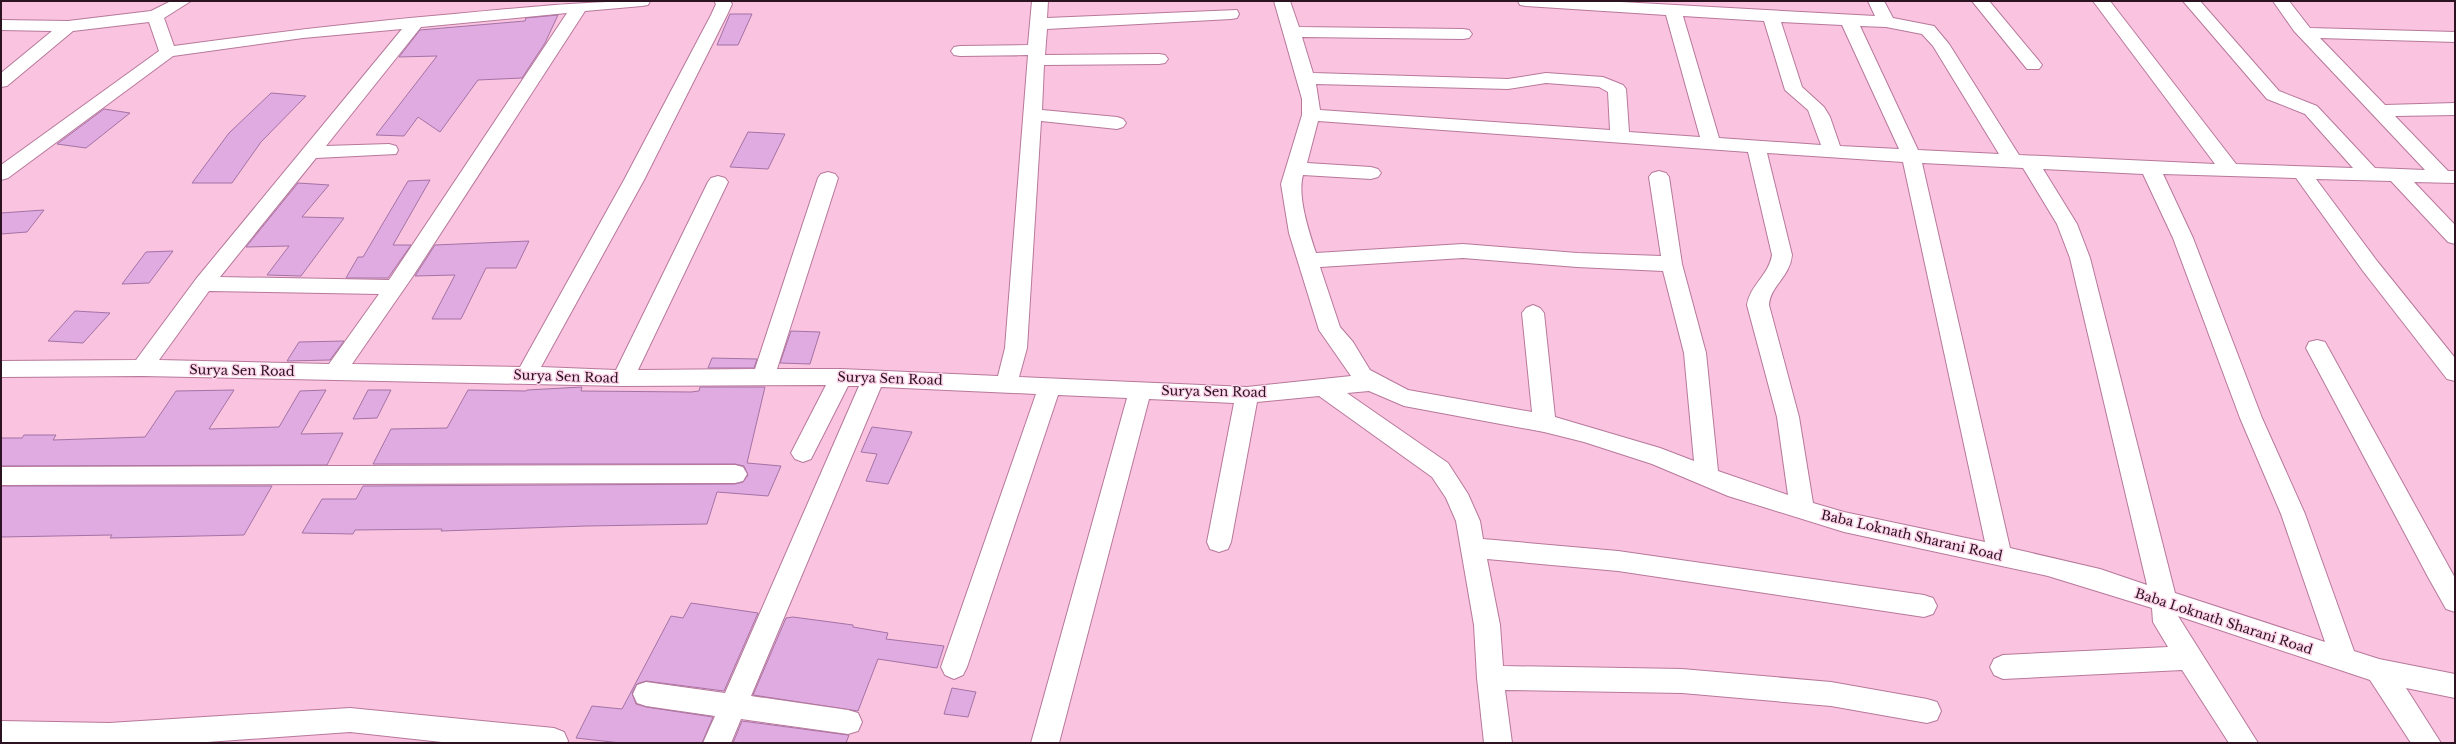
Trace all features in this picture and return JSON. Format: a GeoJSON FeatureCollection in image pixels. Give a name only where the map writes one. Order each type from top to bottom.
{"type":"FeatureCollection","features":[{"type":"Feature","properties":{"kind":"street"},"geometry":{"type":"LineString","coordinates":[[1,25],[68,26],[155,16],[183,1]]}},
{"type":"Feature","properties":{"kind":"street"},"geometry":{"type":"LineString","coordinates":[[1,174],[168,52],[302,33],[642,1]]}},
{"type":"Feature","properties":{"kind":"street"},"geometry":{"type":"LineString","coordinates":[[526,375],[634,180],[719,15],[724,4],[722,1]]}},
{"type":"Feature","properties":{"kind":"street"},"geometry":{"type":"LineString","coordinates":[[1008,382],[1016,348],[1040,1]]}},
{"type":"Feature","properties":{"kind":"street"},"geometry":{"type":"LineString","coordinates":[[1282,1],[1311,99],[1311,115],[1291,184],[1299,233],[1330,330],[1345,348],[1362,376],[1370,382]]}},
{"type":"Feature","properties":{"kind":"street"},"geometry":{"type":"LineString","coordinates":[[1526,1],[1637,5],[1673,11],[1750,8],[1771,17],[1812,17],[1886,22],[1928,30],[1940,44],[2021,162],[2067,224],[2080,258],[2164,602],[2166,622],[2244,743]]}},
{"type":"Feature","properties":{"kind":"street"},"geometry":{"type":"LineString","coordinates":[[1805,1],[1812,17]]}},
{"type":"Feature","properties":{"kind":"street"},"geometry":{"type":"LineString","coordinates":[[1876,1],[1886,22]]}},
{"type":"Feature","properties":{"kind":"street"},"geometry":{"type":"LineString","coordinates":[[1980,1],[2033,65]]}},
{"type":"Feature","properties":{"kind":"street"},"geometry":{"type":"LineString","coordinates":[[2101,1],[2230,170]]}},
{"type":"Feature","properties":{"kind":"street"},"geometry":{"type":"LineString","coordinates":[[2191,1],[2273,95],[2281,100],[2304,105],[2311,110],[2368,174]]}},
{"type":"Feature","properties":{"kind":"street"},"geometry":{"type":"LineString","coordinates":[[2281,1],[2306,33],[2380,110],[2448,176]]}},
{"type":"Feature","properties":{"kind":"street"},"geometry":{"type":"LineString","coordinates":[[335,372],[395,287],[579,8]]}},
{"type":"Feature","properties":{"kind":"street"},"geometry":{"type":"LineString","coordinates":[[1673,11],[1710,144]]}},
{"type":"Feature","properties":{"kind":"street"},"geometry":{"type":"LineString","coordinates":[[1038,24],[1231,14]]}},
{"type":"Feature","properties":{"kind":"street"},"geometry":{"type":"LineString","coordinates":[[155,16],[168,52]]}},
{"type":"Feature","properties":{"kind":"street"},"geometry":{"type":"LineString","coordinates":[[1771,17],[1788,76],[1794,90],[1815,107],[1821,117],[1832,152]]}},
{"type":"Feature","properties":{"kind":"street"},"geometry":{"type":"LineString","coordinates":[[1848,19],[1911,156],[2000,556]]}},
{"type":"Feature","properties":{"kind":"street"},"geometry":{"type":"LineString","coordinates":[[142,368],[204,284],[309,152],[417,21]]}},
{"type":"Feature","properties":{"kind":"street"},"geometry":{"type":"LineString","coordinates":[[1,82],[68,26]]}},
{"type":"Feature","properties":{"kind":"street"},"geometry":{"type":"LineString","coordinates":[[1290,32],[1463,34]]}},
{"type":"Feature","properties":{"kind":"street"},"geometry":{"type":"LineString","coordinates":[[2306,33],[2455,37]]}},
{"type":"Feature","properties":{"kind":"street"},"geometry":{"type":"LineString","coordinates":[[960,51],[1159,60]]}},
{"type":"Feature","properties":{"kind":"street"},"geometry":{"type":"LineString","coordinates":[[1306,78],[1508,84],[1546,78],[1603,82],[1617,89],[1620,136]]}},
{"type":"Feature","properties":{"kind":"street"},"geometry":{"type":"LineString","coordinates":[[2380,110],[2455,109]]}},
{"type":"Feature","properties":{"kind":"street"},"geometry":{"type":"LineString","coordinates":[[1031,114],[1117,123]]}},
{"type":"Feature","properties":{"kind":"street"},"geometry":{"type":"LineString","coordinates":[[1311,115],[1832,152],[2150,168],[2448,176]]}},
{"type":"Feature","properties":{"kind":"street"},"geometry":{"type":"LineString","coordinates":[[1756,146],[1782,261],[1782,267],[1758,298],[1758,305],[1788,417],[1802,509]]}},
{"type":"Feature","properties":{"kind":"street"},"geometry":{"type":"LineString","coordinates":[[309,152],[389,150]]}},
{"type":"Feature","properties":{"kind":"street"},"geometry":{"type":"LineString","coordinates":[[1295,168],[1371,173]]}},
{"type":"Feature","properties":{"kind":"street"},"geometry":{"type":"LineString","coordinates":[[2150,168],[2183,238],[2251,418],[2293,514],[2344,659]]}},
{"type":"Feature","properties":{"kind":"street"},"geometry":{"type":"LineString","coordinates":[[2301,172],[2370,266],[2455,373]]}},
{"type":"Feature","properties":{"kind":"street"},"geometry":{"type":"LineString","coordinates":[[2396,175],[2455,237]]}},
{"type":"Feature","properties":{"kind":"street"},"geometry":{"type":"LineString","coordinates":[[1659,177],[1672,264],[1695,353],[1707,477]]}},
{"type":"Feature","properties":{"kind":"street"},"geometry":{"type":"LineString","coordinates":[[764,376],[828,178]]}},
{"type":"Feature","properties":{"kind":"street"},"geometry":{"type":"LineString","coordinates":[[623,378],[718,182]]}},
{"type":"Feature","properties":{"kind":"street"},"geometry":{"type":"LineString","coordinates":[[1307,261],[1463,251],[1577,260],[1672,264]]}},
{"type":"Feature","properties":{"kind":"street"},"geometry":{"type":"LineString","coordinates":[[204,284],[395,287]]}},
{"type":"Feature","properties":{"kind":"street"},"geometry":{"type":"LineString","coordinates":[[1533,313],[1544,423]]}},
{"type":"Feature","properties":{"kind":"street"},"geometry":{"type":"LineString","coordinates":[[2317,348],[2401,506],[2455,601]]}},
{"type":"Feature","properties":{"kind":"street","name":"Surya Sen Road"},"geometry":{"type":"LineString","coordinates":[[1,369],[78,370],[142,368],[413,372],[623,378],[764,376],[841,377],[1008,382],[1141,390],[1247,394],[1324,388],[1370,382]]}},
{"type":"Feature","properties":{"kind":"street"},"geometry":{"type":"LineString","coordinates":[[803,454],[841,377]]}},
{"type":"Feature","properties":{"kind":"street"},"geometry":{"type":"LineString","coordinates":[[717,743],[874,378]]}},
{"type":"Feature","properties":{"kind":"street","name":"Baba Loknath Sharani Road"},"geometry":{"type":"LineString","coordinates":[[1370,382],[1404,398],[1544,423],[1660,457],[1736,490],[1844,522],[2000,556],[2100,580],[2379,671],[2455,686]]}},
{"type":"Feature","properties":{"kind":"street"},"geometry":{"type":"LineString","coordinates":[[954,667],[1050,385]]}},
{"type":"Feature","properties":{"kind":"street"},"geometry":{"type":"LineString","coordinates":[[1324,388],[1440,470],[1456,494],[1468,520],[1487,625],[1490,678],[1498,743]]}},
{"type":"Feature","properties":{"kind":"street"},"geometry":{"type":"LineString","coordinates":[[1044,743],[1141,390]]}},
{"type":"Feature","properties":{"kind":"street"},"geometry":{"type":"LineString","coordinates":[[1219,542],[1247,394]]}},
{"type":"Feature","properties":{"kind":"street"},"geometry":{"type":"LineString","coordinates":[[1,476],[735,474]]}},
{"type":"Feature","properties":{"kind":"street"},"geometry":{"type":"LineString","coordinates":[[1474,548],[1618,561],[1924,606]]}},
{"type":"Feature","properties":{"kind":"street"},"geometry":{"type":"LineString","coordinates":[[2003,667],[2189,658]]}},
{"type":"Feature","properties":{"kind":"street"},"geometry":{"type":"LineString","coordinates":[[2379,671],[2427,743]]}},
{"type":"Feature","properties":{"kind":"street"},"geometry":{"type":"LineString","coordinates":[[1490,678],[1682,681],[1831,694],[1927,711]]}},
{"type":"Feature","properties":{"kind":"street"},"geometry":{"type":"LineString","coordinates":[[646,694],[848,722]]}},
{"type":"Feature","properties":{"kind":"street"},"geometry":{"type":"LineString","coordinates":[[1,734],[109,736],[350,720],[554,741]]}},
{"type":"Feature","properties":{"kind":"building"},"geometry":{"type":"Polygon","coordinates":[[[730,14],[752,14],[738,45],[717,45],[730,14]]]}},
{"type":"Feature","properties":{"kind":"building"},"geometry":{"type":"Polygon","coordinates":[[[558,15],[545,43],[522,78],[478,80],[440,132],[418,117],[404,136],[376,135],[437,56],[399,57],[420,30],[525,21],[526,18],[558,15]]]}},
{"type":"Feature","properties":{"kind":"building"},"geometry":{"type":"Polygon","coordinates":[[[271,93],[306,96],[261,142],[232,183],[192,183],[229,133],[271,93]]]}},
{"type":"Feature","properties":{"kind":"building"},"geometry":{"type":"Polygon","coordinates":[[[104,109],[130,113],[86,148],[57,144],[104,109]]]}},
{"type":"Feature","properties":{"kind":"building"},"geometry":{"type":"Polygon","coordinates":[[[748,132],[785,134],[768,169],[730,167],[748,132]]]}},
{"type":"Feature","properties":{"kind":"building"},"geometry":{"type":"Polygon","coordinates":[[[430,180],[393,245],[411,245],[388,278],[346,278],[358,257],[363,257],[408,181],[430,180]]]}},
{"type":"Feature","properties":{"kind":"building"},"geometry":{"type":"Polygon","coordinates":[[[298,183],[329,185],[302,217],[344,218],[301,276],[267,275],[289,246],[246,247],[298,183]]]}},
{"type":"Feature","properties":{"kind":"building"},"geometry":{"type":"Polygon","coordinates":[[[44,210],[27,232],[1,234],[1,213],[44,210]]]}},
{"type":"Feature","properties":{"kind":"building"},"geometry":{"type":"Polygon","coordinates":[[[529,241],[516,268],[486,268],[461,319],[432,319],[455,275],[415,276],[435,245],[529,241]]]}},
{"type":"Feature","properties":{"kind":"building"},"geometry":{"type":"Polygon","coordinates":[[[173,251],[149,283],[122,284],[146,252],[173,251]]]}},
{"type":"Feature","properties":{"kind":"building"},"geometry":{"type":"Polygon","coordinates":[[[75,311],[110,313],[83,343],[48,341],[75,311]]]}},
{"type":"Feature","properties":{"kind":"building"},"geometry":{"type":"Polygon","coordinates":[[[791,331],[820,332],[810,364],[780,363],[791,331]]]}},
{"type":"Feature","properties":{"kind":"building"},"geometry":{"type":"Polygon","coordinates":[[[344,341],[330,360],[287,361],[299,342],[344,341]]]}},
{"type":"Feature","properties":{"kind":"building"},"geometry":{"type":"Polygon","coordinates":[[[712,358],[757,359],[754,368],[708,368],[712,358]]]}},
{"type":"Feature","properties":{"kind":"building"},"geometry":{"type":"Polygon","coordinates":[[[582,387],[581,391],[691,392],[699,391],[700,387],[765,387],[747,463],[781,466],[768,496],[717,492],[707,524],[441,531],[442,529],[355,530],[353,534],[302,533],[322,499],[356,499],[363,486],[735,484],[743,482],[748,475],[744,466],[735,464],[373,464],[391,429],[447,428],[468,390],[526,391],[582,387]]]}},
{"type":"Feature","properties":{"kind":"building"},"geometry":{"type":"Polygon","coordinates":[[[234,390],[209,429],[279,427],[300,391],[326,390],[301,434],[343,433],[327,465],[1,466],[1,438],[22,438],[24,435],[56,435],[53,440],[145,437],[176,391],[234,390]]]}},
{"type":"Feature","properties":{"kind":"building"},"geometry":{"type":"Polygon","coordinates":[[[368,390],[391,390],[377,418],[353,419],[368,390]]]}},
{"type":"Feature","properties":{"kind":"building"},"geometry":{"type":"Polygon","coordinates":[[[872,427],[912,432],[888,484],[866,481],[877,454],[861,452],[872,427]]]}},
{"type":"Feature","properties":{"kind":"building"},"geometry":{"type":"Polygon","coordinates":[[[1,486],[272,486],[244,535],[110,538],[112,535],[1,537],[1,486]]]}},
{"type":"Feature","properties":{"kind":"building"},"geometry":{"type":"Polygon","coordinates":[[[691,603],[758,613],[724,691],[646,681],[637,684],[632,693],[636,704],[646,707],[713,717],[702,743],[621,743],[576,738],[592,706],[622,709],[671,616],[683,618],[691,603]]]}},
{"type":"Feature","properties":{"kind":"building"},"geometry":{"type":"Polygon","coordinates":[[[793,617],[853,625],[853,627],[888,633],[886,639],[944,646],[937,668],[878,659],[858,711],[753,695],[786,618],[793,617]]]}},
{"type":"Feature","properties":{"kind":"building"},"geometry":{"type":"Polygon","coordinates":[[[952,688],[976,692],[968,717],[944,714],[952,688]]]}},
{"type":"Feature","properties":{"kind":"building"},"geometry":{"type":"Polygon","coordinates":[[[742,721],[849,735],[846,743],[733,743],[742,721]]]}}]}
